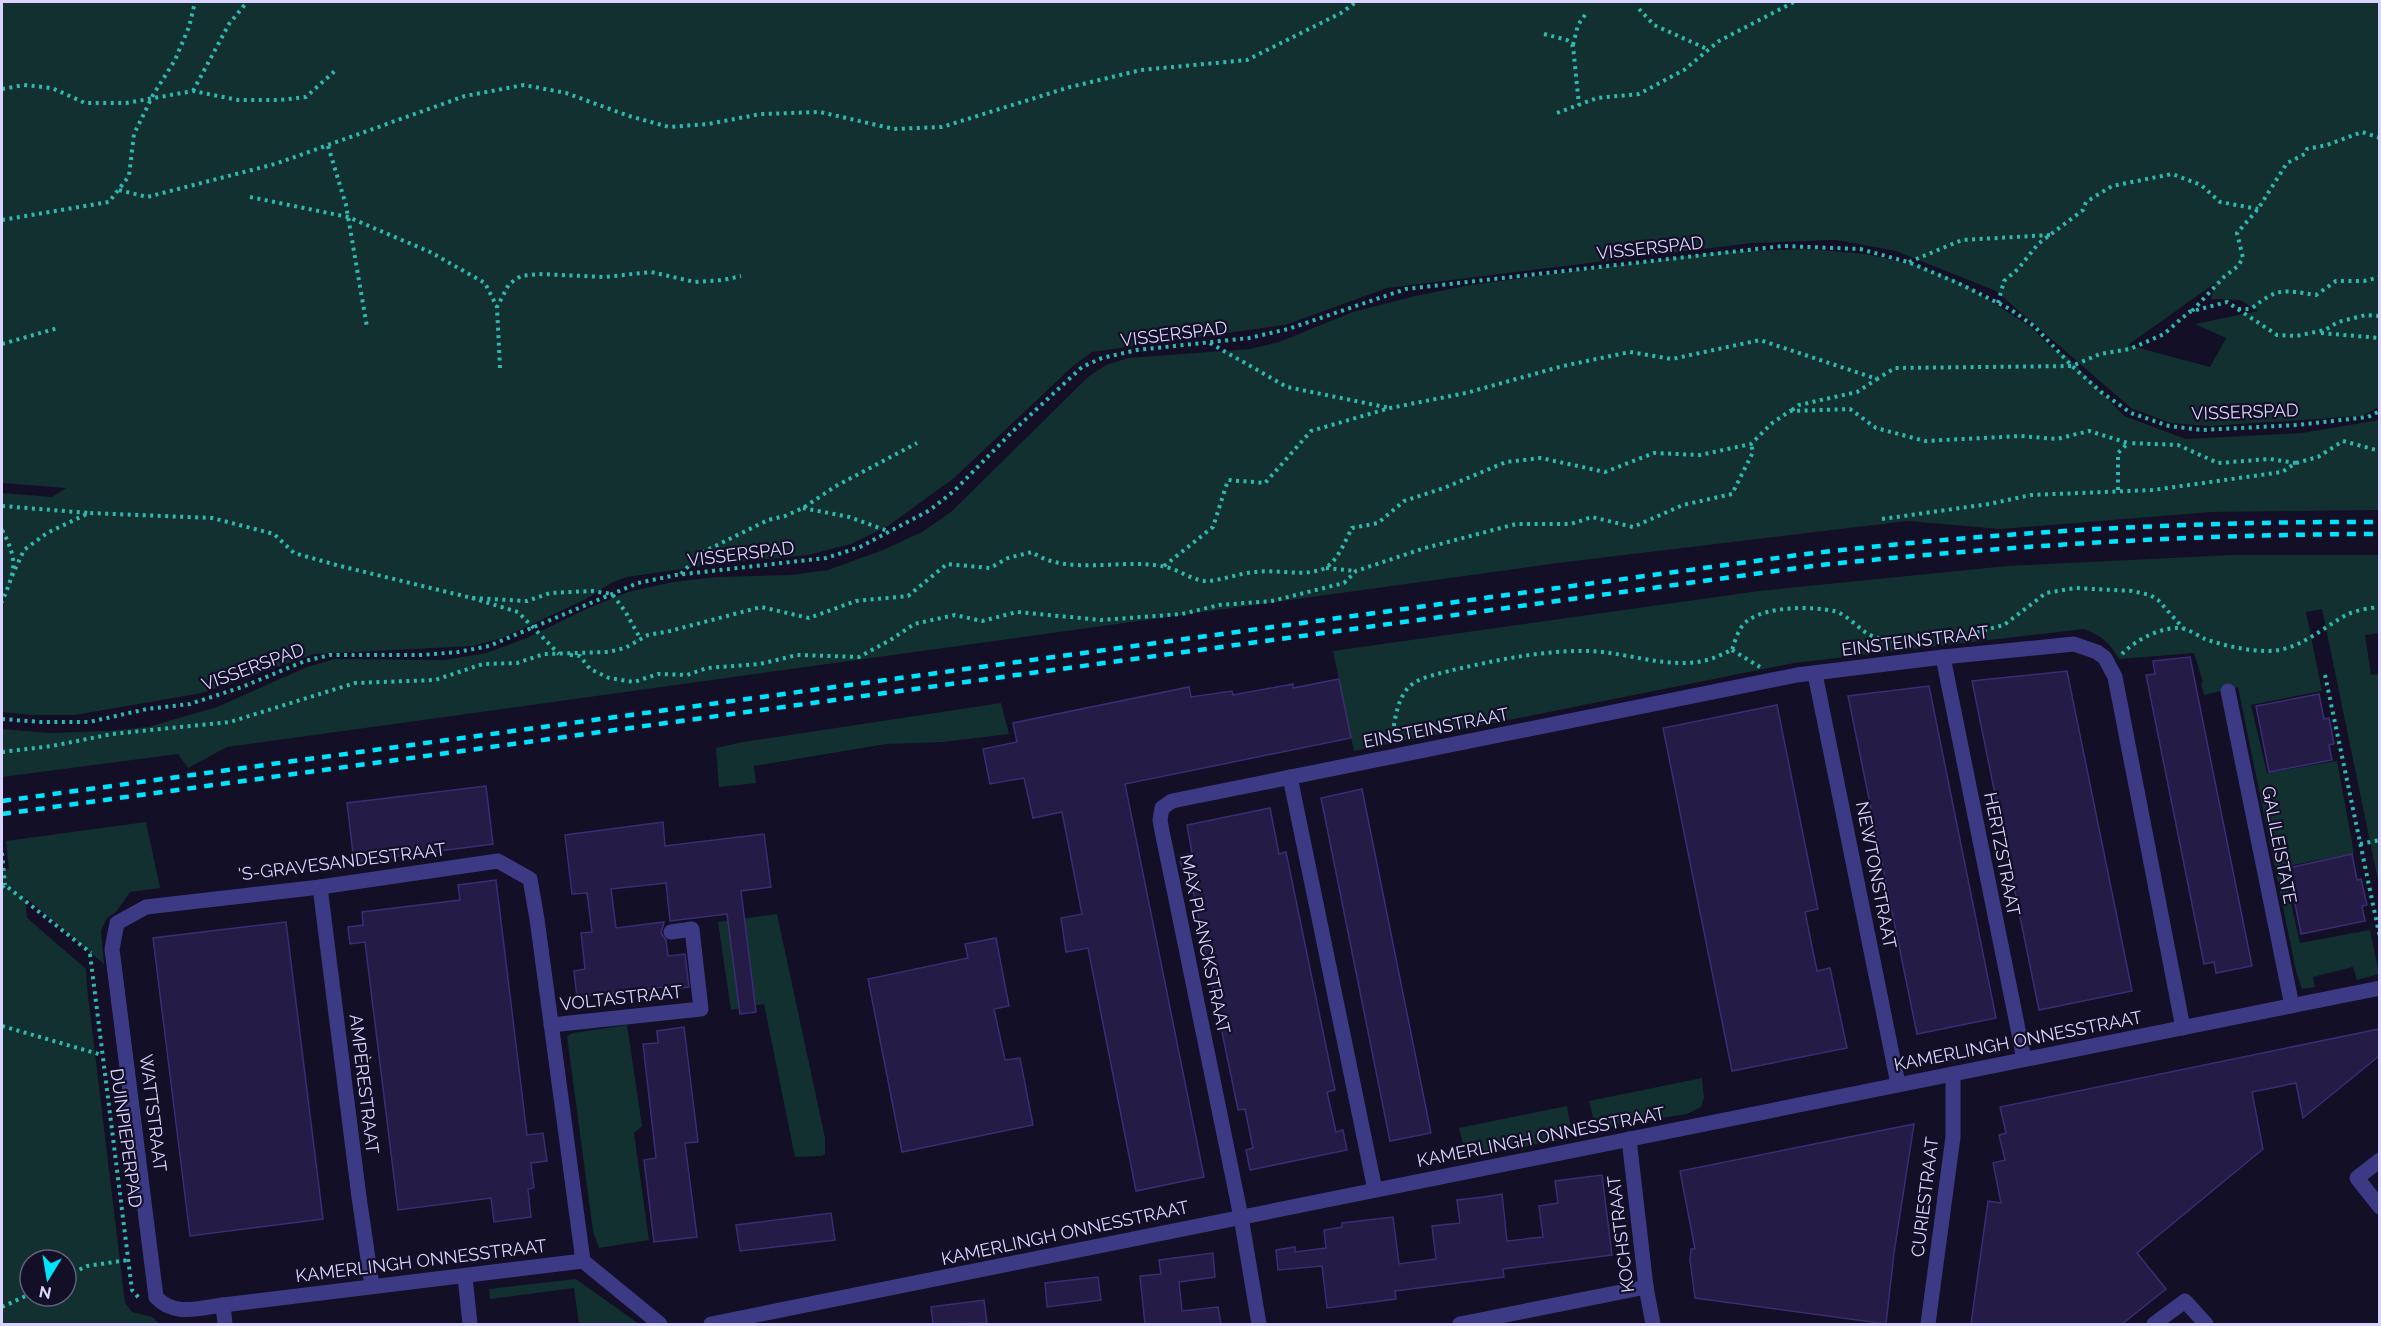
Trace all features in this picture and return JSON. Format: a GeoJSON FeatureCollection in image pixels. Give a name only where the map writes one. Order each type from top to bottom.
{"type":"FeatureCollection","features":[{"type":"Feature","properties":{"kind":"street","name":"EINSTEINSTRAAT"},"geometry":{"type":"LineString","coordinates":[[1357,763],[1774,680],[1943,657],[2074,644],[2097,652],[2110,666]]}},
{"type":"Feature","properties":{"kind":"street","name":"HERTZSTRAAT"},"geometry":{"type":"LineString","coordinates":[[1943,657],[2024,1059]]}},
{"type":"Feature","properties":{"kind":"street"},"geometry":{"type":"LineString","coordinates":[[2110,666],[2117,688],[2183,1028]]}},
{"type":"Feature","properties":{"kind":"street","name":"NEWTONSTRAAT"},"geometry":{"type":"LineString","coordinates":[[1815,674],[1898,1084]]}},
{"type":"Feature","properties":{"kind":"street","name":"GALILEISTATE"},"geometry":{"type":"LineString","coordinates":[[2228,691],[2292,1006]]}},
{"type":"Feature","properties":{"kind":"street","name":"MAX PLANCKSTRAAT"},"geometry":{"type":"LineString","coordinates":[[1241,1217],[1160,814],[1162,808],[1172,801],[1357,763]]}},
{"type":"Feature","properties":{"kind":"street"},"geometry":{"type":"LineString","coordinates":[[1290,777],[1375,1190]]}},
{"type":"Feature","properties":{"kind":"street","name":"'S-GRAVESANDESTRAAT"},"geometry":{"type":"LineString","coordinates":[[117,923],[146,907],[320,887],[498,861],[530,879],[537,919]]}},
{"type":"Feature","properties":{"kind":"street","name":"AMPÈRESTRAAT"},"geometry":{"type":"LineString","coordinates":[[320,887],[372,1286]]}},
{"type":"Feature","properties":{"kind":"street","name":"VOLTASTRAAT"},"geometry":{"type":"LineString","coordinates":[[537,919],[583,1261]]}},
{"type":"Feature","properties":{"kind":"street","name":"WATTSTRAAT"},"geometry":{"type":"LineString","coordinates":[[117,923],[112,949],[156,1297],[164,1306]]}},
{"type":"Feature","properties":{"kind":"street","name":"VOLTASTRAAT"},"geometry":{"type":"LineString","coordinates":[[551,1025],[701,1009],[692,929],[671,932]]}},
{"type":"Feature","properties":{"kind":"street","name":"KAMERLINGH ONNESSTRAAT"},"geometry":{"type":"LineString","coordinates":[[711,1324],[2379,988]]}},
{"type":"Feature","properties":{"kind":"street","name":"CURIESTRAAT"},"geometry":{"type":"LineString","coordinates":[[1928,1324],[1953,1137],[1953,1074]]}},
{"type":"Feature","properties":{"kind":"street","name":"KOCHSTRAAT"},"geometry":{"type":"LineString","coordinates":[[1629,1139],[1646,1287],[1653,1324]]}},
{"type":"Feature","properties":{"kind":"street"},"geometry":{"type":"LineString","coordinates":[[2379,1160],[2357,1178],[2379,1207]]}},
{"type":"Feature","properties":{"kind":"street"},"geometry":{"type":"LineString","coordinates":[[1241,1217],[1259,1324]]}},
{"type":"Feature","properties":{"kind":"street"},"geometry":{"type":"LineString","coordinates":[[583,1261],[660,1324]]}},
{"type":"Feature","properties":{"kind":"street","name":"KAMERLINGH ONNESSTRAAT"},"geometry":{"type":"LineString","coordinates":[[164,1306],[174,1310],[223,1305],[583,1261]]}},
{"type":"Feature","properties":{"kind":"street"},"geometry":{"type":"LineString","coordinates":[[465,1277],[470,1324]]}},
{"type":"Feature","properties":{"kind":"street"},"geometry":{"type":"LineString","coordinates":[[1460,1324],[1646,1287]]}},
{"type":"Feature","properties":{"kind":"street"},"geometry":{"type":"LineString","coordinates":[[2154,1324],[2185,1301],[2206,1324]]}},
{"type":"Feature","properties":{"kind":"street"},"geometry":{"type":"LineString","coordinates":[[223,1305],[225,1324]]}},
{"type":"Feature","properties":{"kind":"path"},"geometry":{"type":"LineString","coordinates":[[2,220],[109,202],[129,176],[134,134],[151,99],[175,60],[189,27],[195,2]]}},
{"type":"Feature","properties":{"kind":"path"},"geometry":{"type":"LineString","coordinates":[[193,91],[229,24],[247,2]]}},
{"type":"Feature","properties":{"kind":"path"},"geometry":{"type":"LineString","coordinates":[[118,190],[147,197],[275,164],[465,96],[524,86],[566,93],[629,116],[669,127],[708,124],[761,114],[820,112],[894,129],[942,127],[1070,87],[1141,70],[1247,60],[1341,13],[1356,2]]}},
{"type":"Feature","properties":{"kind":"path"},"geometry":{"type":"LineString","coordinates":[[1557,113],[1597,98],[1639,94],[1684,69],[1707,49],[1794,2]]}},
{"type":"Feature","properties":{"kind":"path"},"geometry":{"type":"LineString","coordinates":[[1639,9],[1654,25],[1707,49]]}},
{"type":"Feature","properties":{"kind":"path"},"geometry":{"type":"LineString","coordinates":[[1579,105],[1573,46],[1578,25],[1587,12]]}},
{"type":"Feature","properties":{"kind":"path"},"geometry":{"type":"LineString","coordinates":[[1544,34],[1567,40],[1573,46]]}},
{"type":"Feature","properties":{"kind":"path"},"geometry":{"type":"LineString","coordinates":[[2,89],[24,85],[52,88],[85,103],[126,103],[193,91],[238,100],[280,100],[306,97],[337,69]]}},
{"type":"Feature","properties":{"kind":"path"},"geometry":{"type":"LineString","coordinates":[[1326,568],[1337,556],[1352,528],[1378,524],[1404,501],[1444,488],[1506,462],[1541,458],[1605,472],[1654,453],[1700,455],[1751,444],[1771,424],[1798,405],[1857,392],[1895,368],[2072,366],[2100,354],[2130,349],[2164,334],[2192,312],[2224,277],[2238,266],[2243,258],[2237,233],[2258,209],[2287,163],[2305,154],[2307,149],[2327,146],[2362,132],[2379,138]]}},
{"type":"Feature","properties":{"kind":"path"},"geometry":{"type":"LineString","coordinates":[[328,146],[348,217],[368,327]]}},
{"type":"Feature","properties":{"kind":"path"},"geometry":{"type":"LineString","coordinates":[[1998,303],[2004,281],[2018,269],[2038,244],[2083,210],[2086,202],[2112,186],[2172,174],[2201,185],[2220,202],[2258,209]]}},
{"type":"Feature","properties":{"kind":"path"},"geometry":{"type":"LineString","coordinates":[[250,197],[348,217],[430,252],[485,283],[497,307],[500,368]]}},
{"type":"Feature","properties":{"kind":"path"},"geometry":{"type":"LineString","coordinates":[[1908,262],[1962,240],[2050,235]]}},
{"type":"Feature","properties":{"kind":"path","name":"VISSERSPAD"},"geometry":{"type":"LineString","coordinates":[[2,719],[89,722],[147,709],[190,704],[242,687],[305,661],[330,655],[422,655],[458,652],[489,646],[638,583],[680,575],[826,558],[860,547],[930,510],[955,490],[1012,432],[1082,367],[1102,358],[1137,350],[1249,338],[1288,329],[1406,290],[1783,246],[1860,249],[1908,262],[1998,303],[2034,326],[2072,366],[2101,392],[2131,413],[2169,426],[2202,430],[2296,425],[2368,417],[2379,411]]}},
{"type":"Feature","properties":{"kind":"path"},"geometry":{"type":"LineString","coordinates":[[497,307],[509,284],[521,276],[539,274],[605,277],[651,272],[695,282],[741,276]]}},
{"type":"Feature","properties":{"kind":"path"},"geometry":{"type":"LineString","coordinates":[[2236,309],[2251,309],[2266,297],[2282,290],[2316,295],[2336,281],[2364,281],[2379,277]]}},
{"type":"Feature","properties":{"kind":"path"},"geometry":{"type":"LineString","coordinates":[[2192,312],[2226,302],[2277,335],[2296,336],[2325,330],[2338,322],[2366,315],[2379,316]]}},
{"type":"Feature","properties":{"kind":"path"},"geometry":{"type":"LineString","coordinates":[[2,344],[58,328]]}},
{"type":"Feature","properties":{"kind":"path"},"geometry":{"type":"LineString","coordinates":[[2314,332],[2379,338]]}},
{"type":"Feature","properties":{"kind":"path"},"geometry":{"type":"LineString","coordinates":[[1163,566],[1213,527],[1228,480],[1264,483],[1311,431],[1390,408],[1466,393],[1563,366],[1630,352],[1672,358],[1760,340],[1877,379]]}},
{"type":"Feature","properties":{"kind":"path"},"geometry":{"type":"LineString","coordinates":[[1210,342],[1287,387],[1390,408]]}},
{"type":"Feature","properties":{"kind":"path"},"geometry":{"type":"LineString","coordinates":[[1790,411],[1850,409],[1876,428],[1925,441],[2020,436],[2057,439],[2089,431],[2128,443],[2178,445],[2218,463],[2270,459],[2296,463]]}},
{"type":"Feature","properties":{"kind":"path"},"geometry":{"type":"LineString","coordinates":[[1882,519],[1989,504],[2031,495],[2153,490],[2282,472],[2296,463],[2318,457],[2343,441],[2379,451]]}},
{"type":"Feature","properties":{"kind":"path"},"geometry":{"type":"LineString","coordinates":[[680,575],[701,553],[768,520],[803,508],[836,486],[916,443]]}},
{"type":"Feature","properties":{"kind":"path"},"geometry":{"type":"LineString","coordinates":[[2118,491],[2118,453],[2128,443]]}},
{"type":"Feature","properties":{"kind":"path"},"geometry":{"type":"LineString","coordinates":[[2,752],[52,746],[112,734],[230,722],[355,683],[435,680],[483,664],[517,663],[544,654],[608,652],[625,648],[640,638],[761,607],[809,618],[856,601],[908,596],[947,564],[990,568],[1008,558],[1032,552],[1043,560],[1074,566],[1108,563],[1163,566],[1205,581],[1256,571],[1308,572],[1326,568],[1356,571],[1425,548],[1516,524],[1571,524],[1592,517],[1633,527],[1683,505],[1732,494],[1753,452],[1751,444]]}},
{"type":"Feature","properties":{"kind":"path"},"geometry":{"type":"LineString","coordinates":[[2,506],[89,513],[212,518],[274,534],[294,553],[472,598],[518,612],[548,640],[557,653],[579,656],[590,669],[609,678],[634,682],[658,675],[687,675],[707,668],[760,664],[797,656],[859,657],[914,624],[955,615],[982,621],[1017,612],[1101,620],[1182,614],[1219,605],[1272,601],[1344,583],[1356,571]]}},
{"type":"Feature","properties":{"kind":"path"},"geometry":{"type":"LineString","coordinates":[[803,508],[849,517],[889,531]]}},
{"type":"Feature","properties":{"kind":"path"},"geometry":{"type":"LineString","coordinates":[[2,602],[24,550],[47,533],[89,513]]}},
{"type":"Feature","properties":{"kind":"path"},"geometry":{"type":"LineString","coordinates":[[2,530],[13,551],[12,576]]}},
{"type":"Feature","properties":{"kind":"path"},"geometry":{"type":"LineString","coordinates":[[1957,636],[2004,625],[2046,593],[2075,588],[2132,591],[2150,595],[2158,600],[2184,629],[2212,641],[2269,651],[2295,646],[2349,614],[2379,607]]}},
{"type":"Feature","properties":{"kind":"path"},"geometry":{"type":"LineString","coordinates":[[472,598],[527,601],[550,593],[592,591],[612,594],[625,611],[640,638]]}},
{"type":"Feature","properties":{"kind":"path"},"geometry":{"type":"LineString","coordinates":[[1390,757],[1393,729],[1402,698],[1409,686],[1423,679],[1500,659],[1587,651],[1689,663],[1707,660],[1732,650],[1745,623],[1757,615],[1786,609],[1834,611],[1845,616],[1868,634],[1900,643],[1912,641]]}},
{"type":"Feature","properties":{"kind":"path"},"geometry":{"type":"LineString","coordinates":[[2110,666],[2130,645],[2144,637],[2163,631],[2184,629]]}},
{"type":"Feature","properties":{"kind":"path"},"geometry":{"type":"LineString","coordinates":[[1732,650],[1756,663],[1774,680]]}},
{"type":"Feature","properties":{"kind":"path"},"geometry":{"type":"LineString","coordinates":[[2325,675],[2379,938]]}},
{"type":"Feature","properties":{"kind":"path"},"geometry":{"type":"LineString","coordinates":[[2360,844],[2379,840]]}},
{"type":"Feature","properties":{"kind":"path"},"geometry":{"type":"LineString","coordinates":[[2,853],[3,886],[90,954],[112,949]]}},
{"type":"Feature","properties":{"kind":"path","name":"DUINPIEPERPAD"},"geometry":{"type":"LineString","coordinates":[[90,954],[132,1290],[140,1299],[164,1306]]}},
{"type":"Feature","properties":{"kind":"path"},"geometry":{"type":"LineString","coordinates":[[2,1026],[102,1055]]}},
{"type":"Feature","properties":{"kind":"path"},"geometry":{"type":"LineString","coordinates":[[78,1270],[87,1266],[129,1260]]}},
{"type":"Feature","properties":{"kind":"path"},"geometry":{"type":"LineString","coordinates":[[2,1307],[18,1300]]}},
{"type":"Feature","properties":{"kind":"green space"},"geometry":{"type":"Polygon","coordinates":[[[2,2],[2379,2],[2379,407],[2362,416],[2210,426],[2170,423],[2131,408],[1996,291],[1896,251],[1836,240],[1752,243],[1387,288],[1285,325],[1092,352],[1073,366],[954,478],[888,526],[851,544],[808,555],[716,564],[627,577],[505,637],[473,646],[314,654],[202,693],[75,715],[31,715],[2,712],[2,493],[52,497],[66,488],[2,483],[2,2]],[[2215,283],[2128,345],[2210,367],[2226,338],[2195,324],[2258,311],[2240,300],[2211,299],[2215,283]]]}},
{"type":"Feature","properties":{"kind":"green space"},"geometry":{"type":"Polygon","coordinates":[[[1807,249],[1866,254],[1916,265],[1962,283],[2031,327],[2051,348],[2066,355],[2124,416],[2186,439],[2302,433],[2379,420],[2379,510],[2211,512],[2000,529],[1907,521],[1558,563],[227,747],[188,768],[178,754],[2,777],[2,729],[50,733],[148,727],[217,707],[307,667],[335,659],[444,660],[486,653],[527,638],[586,609],[628,592],[673,582],[715,577],[790,575],[828,570],[883,550],[922,532],[952,511],[1088,377],[1106,365],[1128,358],[1250,349],[1279,342],[1353,312],[1470,285],[1718,252],[1807,249]]]}},
{"type":"Feature","properties":{"kind":"green space"},"geometry":{"type":"Polygon","coordinates":[[[2233,555],[2379,555],[2379,633],[2365,635],[2371,675],[2379,674],[2379,885],[2322,609],[2306,612],[2322,691],[2251,705],[2267,773],[2337,761],[2354,853],[2283,867],[2300,943],[2370,930],[2379,974],[2357,980],[2353,967],[2313,977],[2315,987],[2302,989],[2296,971],[2238,687],[2204,695],[2201,683],[2203,682],[2194,653],[2119,659],[2105,641],[2084,629],[1794,663],[1354,751],[1333,651],[1759,591],[2007,566],[2233,555]]]}},
{"type":"Feature","properties":{"kind":"green space"},"geometry":{"type":"Polygon","coordinates":[[[1001,703],[1009,734],[943,742],[886,744],[754,766],[756,783],[719,787],[716,748],[1001,703]]]}},
{"type":"Feature","properties":{"kind":"green space"},"geometry":{"type":"Polygon","coordinates":[[[146,822],[160,888],[130,892],[116,912],[107,918],[101,931],[104,964],[25,897],[27,918],[86,969],[125,1303],[132,1312],[152,1317],[160,1324],[2,1324],[2,870],[9,869],[6,841],[146,822]]]}},
{"type":"Feature","properties":{"kind":"green space"},"geometry":{"type":"Polygon","coordinates":[[[777,914],[825,1138],[825,1154],[821,1156],[795,1157],[764,1004],[731,1010],[718,922],[777,914]]]}},
{"type":"Feature","properties":{"kind":"green space"},"geometry":{"type":"Polygon","coordinates":[[[627,1025],[642,1126],[634,1133],[649,1240],[599,1248],[593,1231],[567,1036],[573,1033],[627,1025]]]}},
{"type":"Feature","properties":{"kind":"green space"},"geometry":{"type":"Polygon","coordinates":[[[1702,1078],[1704,1098],[1701,1107],[1687,1114],[1602,1127],[1593,1117],[1589,1101],[1702,1078]]]}},
{"type":"Feature","properties":{"kind":"green space"},"geometry":{"type":"Polygon","coordinates":[[[1567,1106],[1570,1123],[1567,1135],[1529,1146],[1470,1155],[1464,1148],[1459,1128],[1567,1106]]]}},
{"type":"Feature","properties":{"kind":"green space"},"geometry":{"type":"Polygon","coordinates":[[[576,1279],[639,1324],[579,1324],[574,1288],[490,1299],[489,1289],[576,1279]]]}},
{"type":"Feature","properties":{"kind":"building"},"geometry":{"type":"Polygon","coordinates":[[[2190,657],[2252,966],[2216,973],[2214,962],[2204,964],[2146,675],[2155,674],[2153,661],[2190,657]]]}},
{"type":"Feature","properties":{"kind":"building"},"geometry":{"type":"Polygon","coordinates":[[[2067,671],[2132,991],[2039,1010],[1972,681],[2067,671]]]}},
{"type":"Feature","properties":{"kind":"building"},"geometry":{"type":"Polygon","coordinates":[[[1339,679],[1351,738],[1125,784],[1204,1177],[1136,1191],[1088,948],[1066,952],[1061,918],[1082,914],[1062,812],[1033,818],[1024,778],[990,784],[983,749],[1017,742],[1013,723],[1189,687],[1191,697],[1232,691],[1233,695],[1293,684],[1293,688],[1339,679]]]}},
{"type":"Feature","properties":{"kind":"building"},"geometry":{"type":"Polygon","coordinates":[[[1929,686],[1996,1018],[1917,1034],[1848,696],[1929,686]]]}},
{"type":"Feature","properties":{"kind":"building"},"geometry":{"type":"Polygon","coordinates":[[[2319,694],[2324,719],[2329,718],[2334,744],[2329,745],[2332,760],[2269,772],[2256,706],[2319,694]]]}},
{"type":"Feature","properties":{"kind":"building"},"geometry":{"type":"Polygon","coordinates":[[[1777,705],[1818,909],[1805,912],[1817,971],[1830,968],[1847,1048],[1732,1071],[1663,728],[1777,705]]]}},
{"type":"Feature","properties":{"kind":"building"},"geometry":{"type":"Polygon","coordinates":[[[486,786],[493,844],[354,862],[347,803],[486,786]]]}},
{"type":"Feature","properties":{"kind":"building"},"geometry":{"type":"Polygon","coordinates":[[[1362,789],[1431,1133],[1390,1141],[1321,798],[1362,789]]]}},
{"type":"Feature","properties":{"kind":"building"},"geometry":{"type":"Polygon","coordinates":[[[1270,808],[1279,854],[1286,852],[1335,1090],[1327,1092],[1336,1132],[1343,1130],[1347,1150],[1250,1170],[1246,1150],[1253,1148],[1245,1109],[1238,1110],[1189,871],[1183,872],[1179,856],[1192,853],[1187,825],[1270,808]]]}},
{"type":"Feature","properties":{"kind":"building"},"geometry":{"type":"Polygon","coordinates":[[[663,822],[665,846],[764,834],[771,887],[741,891],[756,1012],[740,1014],[727,914],[670,921],[666,883],[611,889],[616,928],[664,922],[661,933],[666,940],[668,956],[685,954],[689,987],[672,989],[672,986],[577,997],[574,971],[585,969],[581,933],[592,932],[587,893],[572,894],[565,835],[663,822]]]}},
{"type":"Feature","properties":{"kind":"building"},"geometry":{"type":"Polygon","coordinates":[[[2352,854],[2357,880],[2361,879],[2367,905],[2362,906],[2365,921],[2301,934],[2288,868],[2352,854]]]}},
{"type":"Feature","properties":{"kind":"building"},"geometry":{"type":"Polygon","coordinates":[[[496,880],[527,1135],[543,1133],[547,1161],[531,1163],[534,1188],[528,1189],[531,1217],[494,1222],[491,1198],[398,1210],[365,942],[350,944],[348,927],[363,925],[362,912],[460,900],[458,885],[496,880]]]}},
{"type":"Feature","properties":{"kind":"building"},"geometry":{"type":"Polygon","coordinates":[[[286,922],[323,1219],[190,1236],[153,938],[286,922]]]}},
{"type":"Feature","properties":{"kind":"building"},"geometry":{"type":"Polygon","coordinates":[[[996,938],[1009,1006],[994,1009],[1005,1060],[1020,1058],[1033,1125],[902,1152],[868,979],[968,958],[965,944],[996,938]]]}},
{"type":"Feature","properties":{"kind":"building"},"geometry":{"type":"Polygon","coordinates":[[[684,1027],[698,1142],[685,1143],[697,1237],[654,1242],[644,1160],[656,1158],[643,1044],[658,1043],[657,1031],[684,1027]]]}},
{"type":"Feature","properties":{"kind":"building"},"geometry":{"type":"Polygon","coordinates":[[[2379,1029],[2379,1056],[2303,1118],[2296,1083],[2252,1092],[2263,1149],[2137,1253],[2166,1289],[2122,1324],[1971,1324],[1988,1201],[2001,1203],[1993,1163],[2005,1160],[1999,1135],[2006,1133],[2000,1107],[2379,1029]]]}},
{"type":"Feature","properties":{"kind":"building"},"geometry":{"type":"Polygon","coordinates":[[[1914,1124],[1894,1253],[1886,1324],[1695,1298],[1690,1260],[1691,1249],[1695,1249],[1680,1171],[1914,1124]]]}},
{"type":"Feature","properties":{"kind":"building"},"geometry":{"type":"Polygon","coordinates":[[[1602,1175],[1612,1255],[1503,1269],[1504,1277],[1395,1291],[1396,1299],[1327,1308],[1322,1266],[1278,1270],[1276,1250],[1295,1247],[1295,1252],[1326,1248],[1324,1230],[1342,1227],[1342,1223],[1393,1217],[1399,1264],[1436,1259],[1432,1226],[1460,1223],[1457,1200],[1502,1194],[1507,1241],[1543,1237],[1539,1206],[1558,1203],[1555,1181],[1602,1175]]]}},
{"type":"Feature","properties":{"kind":"building"},"geometry":{"type":"Polygon","coordinates":[[[831,1213],[835,1240],[740,1251],[736,1225],[831,1213]]]}},
{"type":"Feature","properties":{"kind":"building"},"geometry":{"type":"Polygon","coordinates":[[[1213,1253],[1215,1277],[1179,1282],[1182,1311],[1218,1307],[1221,1324],[1145,1324],[1140,1276],[1161,1274],[1159,1260],[1213,1253]]]}},
{"type":"Feature","properties":{"kind":"building"},"geometry":{"type":"Polygon","coordinates":[[[1098,1277],[1101,1300],[1047,1307],[1045,1283],[1098,1277]]]}},
{"type":"Feature","properties":{"kind":"building"},"geometry":{"type":"Polygon","coordinates":[[[984,1300],[987,1323],[933,1324],[931,1307],[984,1300]]]}},
{"type":"Feature","properties":{"kind":"railway"},"geometry":{"type":"LineString","coordinates":[[2,801],[1806,554],[2092,529],[2236,523],[2380,522]]}},
{"type":"Feature","properties":{"kind":"railway"},"geometry":{"type":"LineString","coordinates":[[2,814],[1820,565],[2099,542],[2239,536],[2380,534]]}}]}
